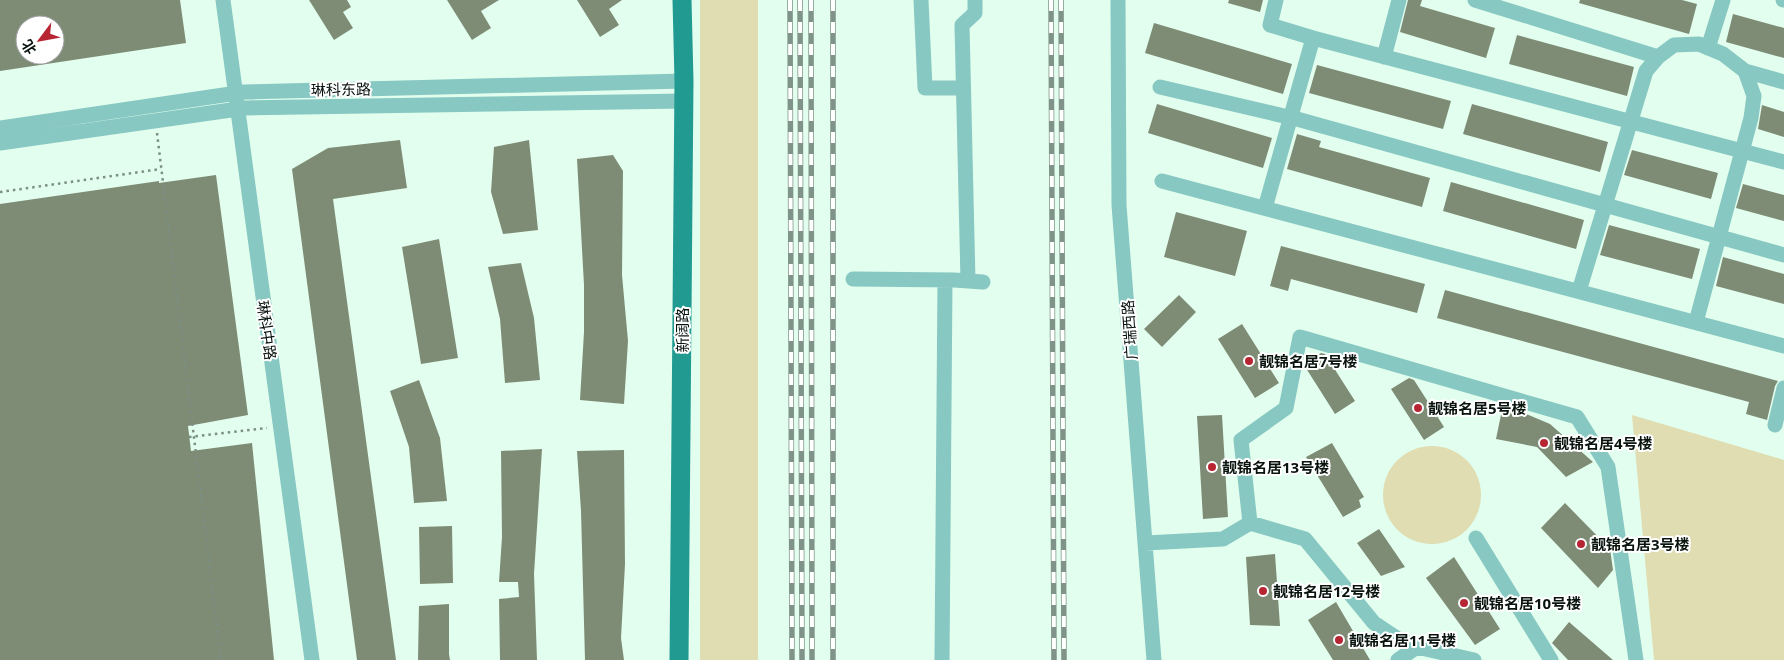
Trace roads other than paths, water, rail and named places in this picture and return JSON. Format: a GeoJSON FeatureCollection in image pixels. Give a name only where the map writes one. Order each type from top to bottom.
{"type":"FeatureCollection","features":[{"type":"Feature","properties":{"kind":"main road","name":"新阔路"},"geometry":{"type":"LineString","coordinates":[[679,660],[684,101],[682,0]]}},
{"type":"Feature","properties":{"kind":"street","name":"琳科中路"},"geometry":{"type":"LineString","coordinates":[[223,0],[242,109],[319,660]]}},
{"type":"Feature","properties":{"kind":"street","name":"琳科中路"},"geometry":{"type":"LineString","coordinates":[[230,0],[239,92]]}},
{"type":"Feature","properties":{"kind":"street"},"geometry":{"type":"LineString","coordinates":[[921,0],[925,88],[963,88]]}},
{"type":"Feature","properties":{"kind":"street"},"geometry":{"type":"LineString","coordinates":[[968,281],[962,25],[975,13],[975,0]]}},
{"type":"Feature","properties":{"kind":"street","name":"广瑞西路"},"geometry":{"type":"LineString","coordinates":[[1118,0],[1120,205],[1154,660]]}},
{"type":"Feature","properties":{"kind":"street"},"geometry":{"type":"LineString","coordinates":[[1276,0],[1270,25],[1384,57],[1784,162]]}},
{"type":"Feature","properties":{"kind":"street"},"geometry":{"type":"LineString","coordinates":[[1384,57],[1399,0]]}},
{"type":"Feature","properties":{"kind":"street"},"geometry":{"type":"LineString","coordinates":[[1475,0],[1658,56]]}},
{"type":"Feature","properties":{"kind":"street"},"geometry":{"type":"LineString","coordinates":[[1708,48],[1723,0]]}},
{"type":"Feature","properties":{"kind":"street"},"geometry":{"type":"LineString","coordinates":[[1265,208],[1313,38]]}},
{"type":"Feature","properties":{"kind":"street"},"geometry":{"type":"LineString","coordinates":[[1579,291],[1646,71],[1658,56],[1674,45],[1699,44],[1723,54],[1744,71],[1784,82]]}},
{"type":"Feature","properties":{"kind":"street"},"geometry":{"type":"LineString","coordinates":[[1696,322],[1751,118],[1754,96],[1744,71]]}},
{"type":"Feature","properties":{"kind":"street","name":"琳科东路"},"geometry":{"type":"LineString","coordinates":[[0,128],[239,92],[684,81]]}},
{"type":"Feature","properties":{"kind":"street"},"geometry":{"type":"LineString","coordinates":[[1160,87],[1290,118],[1784,255]]}},
{"type":"Feature","properties":{"kind":"street","name":"琳科东路"},"geometry":{"type":"LineString","coordinates":[[0,143],[242,109],[684,101]]}},
{"type":"Feature","properties":{"kind":"street","name":"琳科中路"},"geometry":{"type":"LineString","coordinates":[[242,109],[280,426],[312,660]]}},
{"type":"Feature","properties":{"kind":"street"},"geometry":{"type":"LineString","coordinates":[[1162,181],[1784,346]]}},
{"type":"Feature","properties":{"kind":"street"},"geometry":{"type":"LineString","coordinates":[[853,279],[984,282]]}},
{"type":"Feature","properties":{"kind":"street"},"geometry":{"type":"LineString","coordinates":[[942,660],[945,280]]}},
{"type":"Feature","properties":{"kind":"street"},"geometry":{"type":"LineString","coordinates":[[1250,523],[1241,440],[1286,408],[1300,337],[1577,417],[1608,467],[1636,660]]}},
{"type":"Feature","properties":{"kind":"street"},"geometry":{"type":"LineString","coordinates":[[1775,425],[1784,388]]}},
{"type":"Feature","properties":{"kind":"street"},"geometry":{"type":"LineString","coordinates":[[1145,543],[1223,539],[1250,523],[1305,539],[1374,623],[1398,639],[1417,648],[1474,660]]}},
{"type":"Feature","properties":{"kind":"street"},"geometry":{"type":"LineString","coordinates":[[1476,538],[1544,657]]}},
{"type":"Feature","properties":{"kind":"street"},"geometry":{"type":"LineString","coordinates":[[1398,660],[1417,648]]}},
{"type":"Feature","properties":{"kind":"railway"},"geometry":{"type":"LineString","coordinates":[[790,0],[792,660]]}},
{"type":"Feature","properties":{"kind":"railway"},"geometry":{"type":"LineString","coordinates":[[800,0],[802,660]]}},
{"type":"Feature","properties":{"kind":"railway"},"geometry":{"type":"LineString","coordinates":[[811,0],[812,660]]}},
{"type":"Feature","properties":{"kind":"railway"},"geometry":{"type":"LineString","coordinates":[[833,0],[833,660]]}},
{"type":"Feature","properties":{"kind":"railway"},"geometry":{"type":"LineString","coordinates":[[1051,0],[1054,660]]}},
{"type":"Feature","properties":{"kind":"railway"},"geometry":{"type":"LineString","coordinates":[[1061,0],[1064,660]]}},
{"type":"Feature","properties":{"kind":"place","name":"靓锦名居7号楼"},"geometry":{"type":"Point","coordinates":[1249,361]}},
{"type":"Feature","properties":{"kind":"place","name":"靓锦名居5号楼"},"geometry":{"type":"Point","coordinates":[1418,408]}},
{"type":"Feature","properties":{"kind":"place","name":"靓锦名居4号楼"},"geometry":{"type":"Point","coordinates":[1544,443]}},
{"type":"Feature","properties":{"kind":"place","name":"靓锦名居13号楼"},"geometry":{"type":"Point","coordinates":[1212,467]}},
{"type":"Feature","properties":{"kind":"place","name":"靓锦名居3号楼"},"geometry":{"type":"Point","coordinates":[1581,544]}},
{"type":"Feature","properties":{"kind":"place","name":"靓锦名居12号楼"},"geometry":{"type":"Point","coordinates":[1263,591]}},
{"type":"Feature","properties":{"kind":"place","name":"靓锦名居10号楼"},"geometry":{"type":"Point","coordinates":[1464,603]}},
{"type":"Feature","properties":{"kind":"place","name":"靓锦名居11号楼"},"geometry":{"type":"Point","coordinates":[1339,640]}}]}
